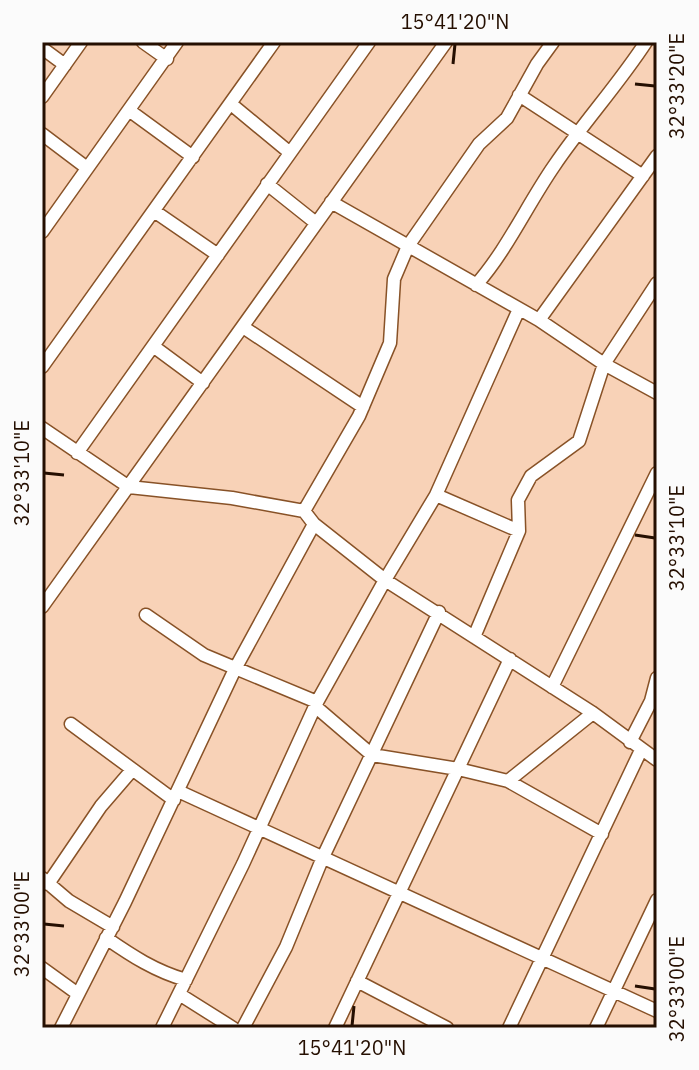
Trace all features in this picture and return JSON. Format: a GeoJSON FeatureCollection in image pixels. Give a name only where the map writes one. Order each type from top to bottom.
{"type":"FeatureCollection","features":[{"type":"Feature","properties":{"kind":"street"},"geometry":{"type":"LineString","coordinates":[[42,97],[81,42]]}},
{"type":"Feature","properties":{"kind":"street"},"geometry":{"type":"LineString","coordinates":[[143,42],[167,59]]}},
{"type":"Feature","properties":{"kind":"street"},"geometry":{"type":"LineString","coordinates":[[42,232],[47,215],[130,111],[177,42]]}},
{"type":"Feature","properties":{"kind":"street"},"geometry":{"type":"LineString","coordinates":[[42,367],[274,42]]}},
{"type":"Feature","properties":{"kind":"street"},"geometry":{"type":"LineString","coordinates":[[77,453],[369,42]]}},
{"type":"Feature","properties":{"kind":"street"},"geometry":{"type":"LineString","coordinates":[[42,607],[446,42]]}},
{"type":"Feature","properties":{"kind":"street"},"geometry":{"type":"LineString","coordinates":[[304,511],[363,407],[390,343],[394,279],[408,246],[479,144],[507,118],[553,42]]}},
{"type":"Feature","properties":{"kind":"street"},"geometry":{"type":"LineString","coordinates":[[476,285],[578,131],[627,71],[646,42]]}},
{"type":"Feature","properties":{"kind":"street"},"geometry":{"type":"LineString","coordinates":[[42,48],[65,65]]}},
{"type":"Feature","properties":{"kind":"street"},"geometry":{"type":"LineString","coordinates":[[519,95],[643,176]]}},
{"type":"Feature","properties":{"kind":"street"},"geometry":{"type":"LineString","coordinates":[[231,104],[289,152]]}},
{"type":"Feature","properties":{"kind":"street"},"geometry":{"type":"LineString","coordinates":[[130,111],[193,157]]}},
{"type":"Feature","properties":{"kind":"street"},"geometry":{"type":"LineString","coordinates":[[42,134],[87,168]]}},
{"type":"Feature","properties":{"kind":"street"},"geometry":{"type":"LineString","coordinates":[[539,320],[657,156]]}},
{"type":"Feature","properties":{"kind":"street"},"geometry":{"type":"LineString","coordinates":[[267,184],[316,223]]}},
{"type":"Feature","properties":{"kind":"street"},"geometry":{"type":"LineString","coordinates":[[331,202],[539,320],[604,364],[657,393]]}},
{"type":"Feature","properties":{"kind":"street"},"geometry":{"type":"LineString","coordinates":[[154,211],[218,255]]}},
{"type":"Feature","properties":{"kind":"street"},"geometry":{"type":"LineString","coordinates":[[474,637],[519,531],[518,500],[524,488],[531,476],[579,441],[604,364],[657,283]]}},
{"type":"Feature","properties":{"kind":"street"},"geometry":{"type":"LineString","coordinates":[[162,1028],[316,705],[436,495],[519,309]]}},
{"type":"Feature","properties":{"kind":"street"},"geometry":{"type":"LineString","coordinates":[[243,327],[363,407]]}},
{"type":"Feature","properties":{"kind":"street"},"geometry":{"type":"LineString","coordinates":[[153,346],[203,383]]}},
{"type":"Feature","properties":{"kind":"street"},"geometry":{"type":"LineString","coordinates":[[42,428],[129,487],[232,498],[304,511],[314,524],[385,580],[593,713],[657,760]]}},
{"type":"Feature","properties":{"kind":"street"},"geometry":{"type":"LineString","coordinates":[[552,687],[657,473]]}},
{"type":"Feature","properties":{"kind":"street"},"geometry":{"type":"LineString","coordinates":[[436,495],[519,531]]}},
{"type":"Feature","properties":{"kind":"street"},"geometry":{"type":"LineString","coordinates":[[61,1028],[235,669],[314,524]]}},
{"type":"Feature","properties":{"kind":"street"},"geometry":{"type":"LineString","coordinates":[[243,1028],[286,947],[323,857],[439,612]]}},
{"type":"Feature","properties":{"kind":"street"},"geometry":{"type":"LineString","coordinates":[[146,615],[204,655],[316,705],[372,755],[508,781],[602,834]]}},
{"type":"Feature","properties":{"kind":"street"},"geometry":{"type":"LineString","coordinates":[[335,1028],[510,659]]}},
{"type":"Feature","properties":{"kind":"street"},"geometry":{"type":"LineString","coordinates":[[509,1028],[602,834],[657,678]]}},
{"type":"Feature","properties":{"kind":"street"},"geometry":{"type":"LineString","coordinates":[[508,781],[593,713]]}},
{"type":"Feature","properties":{"kind":"street"},"geometry":{"type":"LineString","coordinates":[[71,724],[132,770],[176,796],[260,828],[657,1011]]}},
{"type":"Feature","properties":{"kind":"street"},"geometry":{"type":"LineString","coordinates":[[132,770],[45,881],[109,932],[143,964],[186,980]]}},
{"type":"Feature","properties":{"kind":"street"},"geometry":{"type":"LineString","coordinates":[[596,1028],[657,900]]}},
{"type":"Feature","properties":{"kind":"street"},"geometry":{"type":"LineString","coordinates":[[42,968],[78,994]]}},
{"type":"Feature","properties":{"kind":"street"},"geometry":{"type":"LineString","coordinates":[[357,981],[422,1022],[447,1028]]}},
{"type":"Feature","properties":{"kind":"street"},"geometry":{"type":"LineString","coordinates":[[179,994],[233,1028]]}}]}
